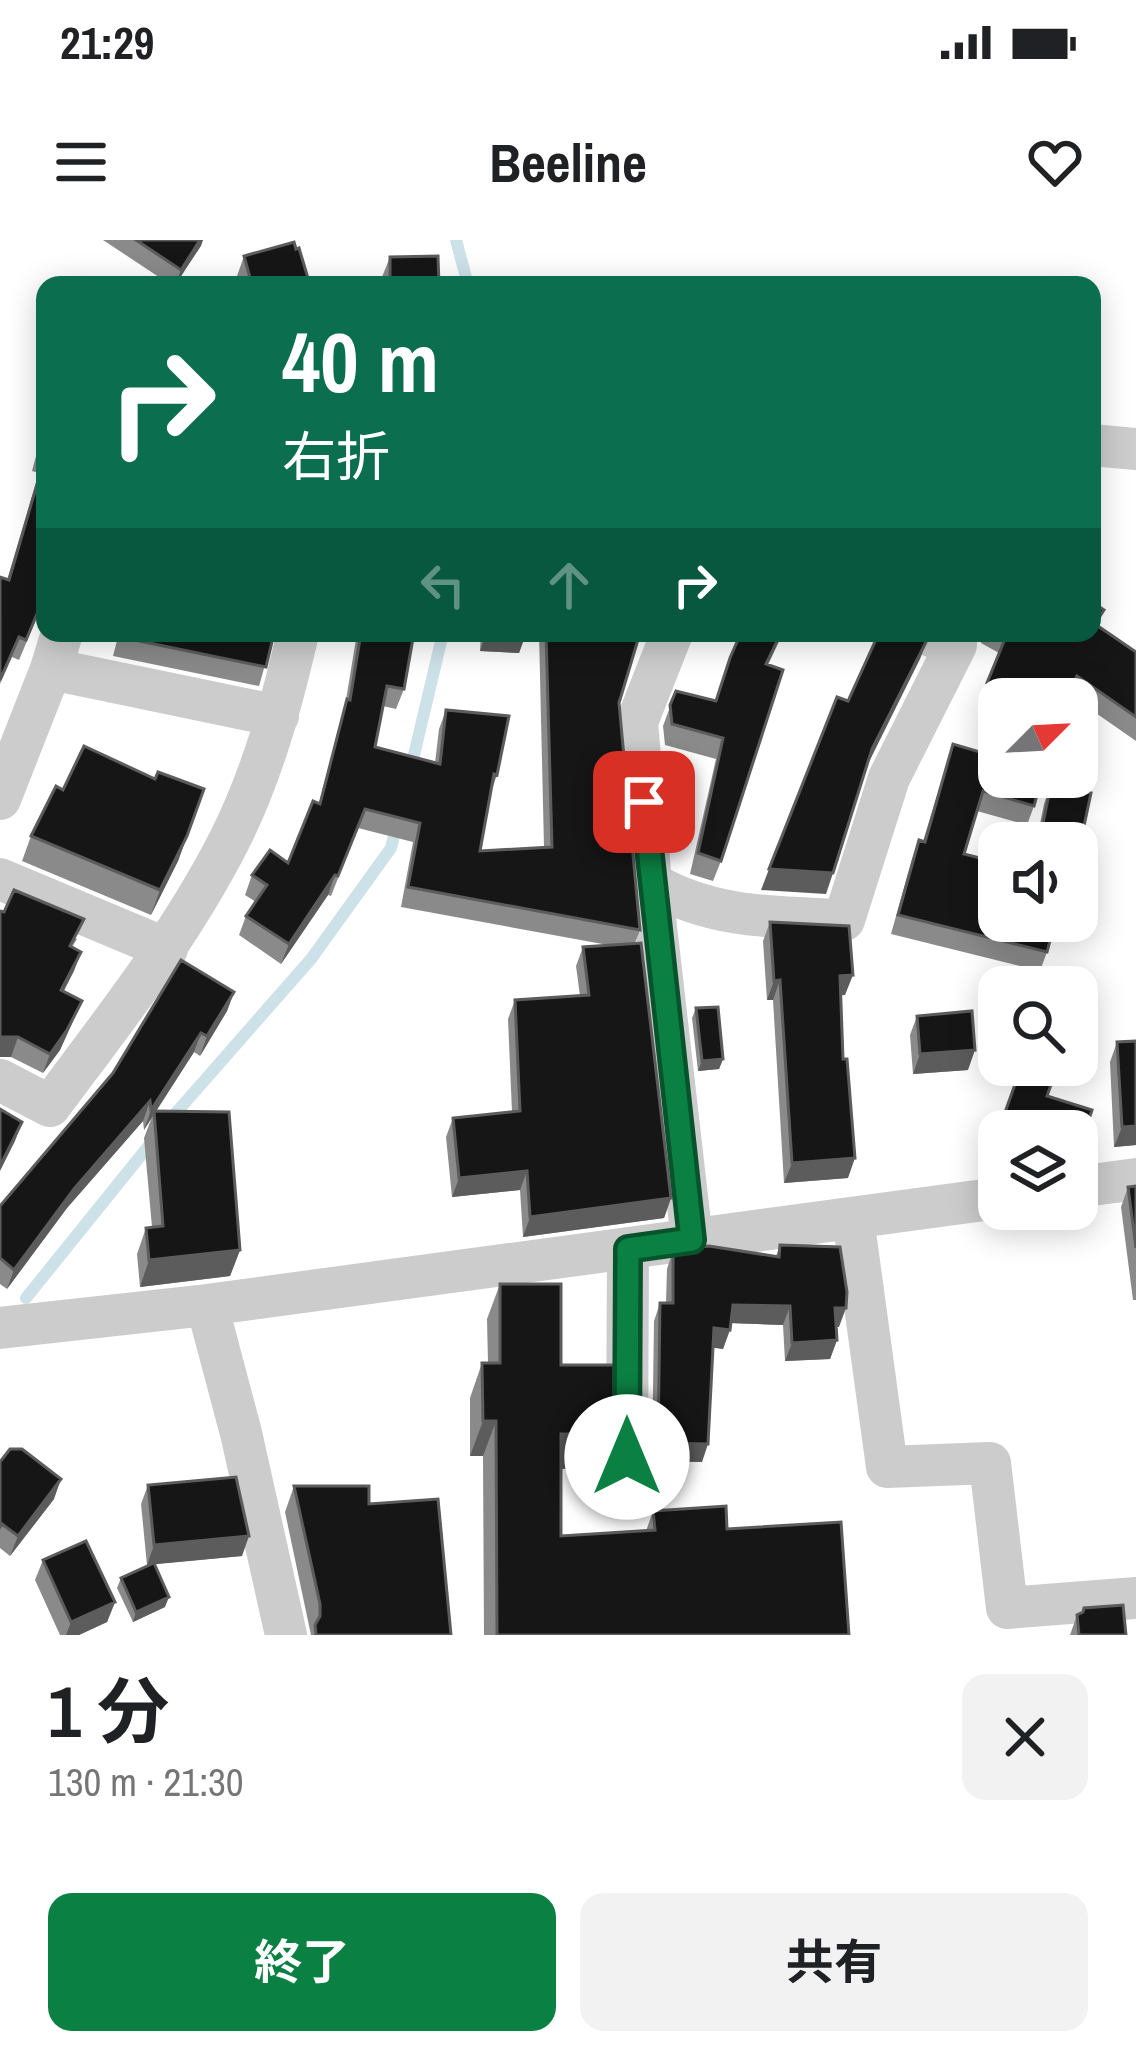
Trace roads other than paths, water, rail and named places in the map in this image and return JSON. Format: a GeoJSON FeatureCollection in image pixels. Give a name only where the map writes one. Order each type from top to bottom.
{"type":"FeatureCollection","features":[{"type":"Feature","properties":{"kind":"street"},"geometry":{"type":"LineString","coordinates":[[1101,446],[1136,449]]}},
{"type":"Feature","properties":{"kind":"street"},"geometry":{"type":"LineString","coordinates":[[0,1081],[50,1106],[166,949],[230,838],[278,716],[296,642]]}},
{"type":"Feature","properties":{"kind":"street"},"geometry":{"type":"LineString","coordinates":[[668,642],[637,722],[692,1240]]}},
{"type":"Feature","properties":{"kind":"street"},"geometry":{"type":"LineString","coordinates":[[651,883],[672,895],[740,915],[844,920],[889,778],[956,645],[948,642]]}},
{"type":"Feature","properties":{"kind":"street"},"geometry":{"type":"LineString","coordinates":[[0,799],[57,651],[278,716]]}},
{"type":"Feature","properties":{"kind":"street"},"geometry":{"type":"LineString","coordinates":[[0,879],[166,949]]}},
{"type":"Feature","properties":{"kind":"street"},"geometry":{"type":"LineString","coordinates":[[1098,1184],[1136,1179]]}},
{"type":"Feature","properties":{"kind":"street"},"geometry":{"type":"LineString","coordinates":[[0,1328],[207,1305],[978,1201]]}},
{"type":"Feature","properties":{"kind":"street"},"geometry":{"type":"LineString","coordinates":[[853,1218],[887,1467],[990,1463],[1008,1622],[1136,1598]]}},
{"type":"Feature","properties":{"kind":"street"},"geometry":{"type":"LineString","coordinates":[[627,1457],[628,1249]]}},
{"type":"Feature","properties":{"kind":"street"},"geometry":{"type":"LineString","coordinates":[[207,1305],[242,1432],[286,1635]]}},
{"type":"Feature","properties":{"kind":"waterway"},"geometry":{"type":"LineString","coordinates":[[456,240],[466,276]]}},
{"type":"Feature","properties":{"kind":"waterway"},"geometry":{"type":"LineString","coordinates":[[410,772],[441,642]]}},
{"type":"Feature","properties":{"kind":"waterway"},"geometry":{"type":"LineString","coordinates":[[168,1122],[311,959],[391,848],[396,827]]}},
{"type":"Feature","properties":{"kind":"waterway"},"geometry":{"type":"LineString","coordinates":[[26,1298],[155,1138]]}}]}
